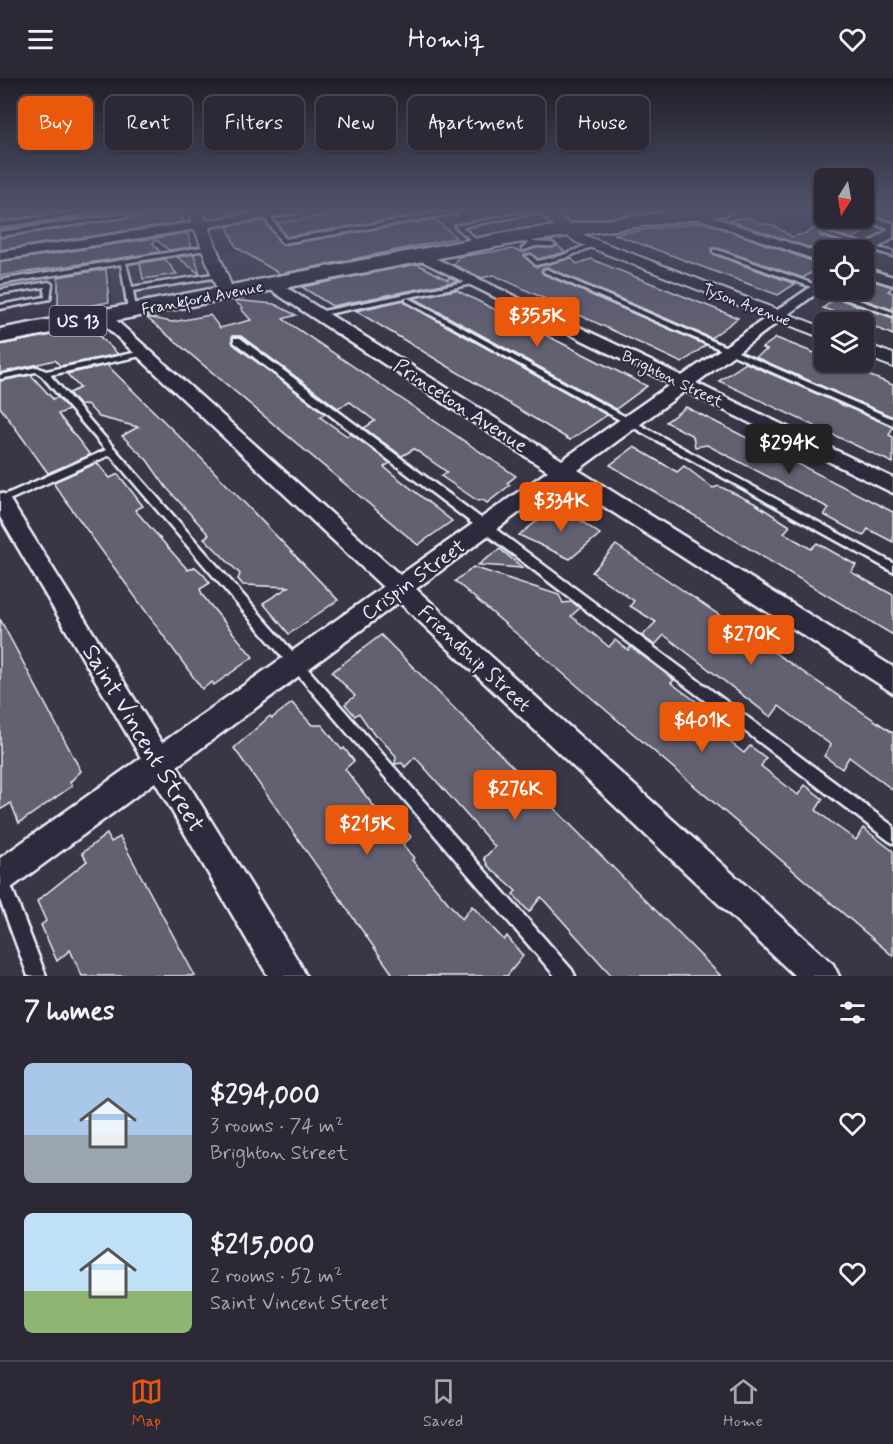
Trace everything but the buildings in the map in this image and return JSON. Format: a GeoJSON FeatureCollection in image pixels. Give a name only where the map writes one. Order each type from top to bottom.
{"type":"FeatureCollection","features":[{"type":"Feature","properties":{"kind":"main road","name":"Frankford Avenue"},"geometry":{"type":"LineString","coordinates":[[0,336],[103,316],[130,300],[222,284],[271,284],[436,252]]}},
{"type":"Feature","properties":{"kind":"street"},"geometry":{"type":"LineString","coordinates":[[0,256],[27,252]]}},
{"type":"Feature","properties":{"kind":"street"},"geometry":{"type":"LineString","coordinates":[[210,252],[222,284]]}},
{"type":"Feature","properties":{"kind":"street","name":"Tyson Avenue"},"geometry":{"type":"LineString","coordinates":[[614,252],[814,330]]}},
{"type":"Feature","properties":{"kind":"street","name":"Brighton Street"},"geometry":{"type":"LineString","coordinates":[[420,255],[893,486]]}},
{"type":"Feature","properties":{"kind":"street"},"geometry":{"type":"LineString","coordinates":[[874,275],[893,281]]}},
{"type":"Feature","properties":{"kind":"street","name":"Princeton Avenue"},"geometry":{"type":"LineString","coordinates":[[271,284],[893,681]]}},
{"type":"Feature","properties":{"kind":"street","name":"Crispin Street"},"geometry":{"type":"LineString","coordinates":[[0,878],[814,289]]}},
{"type":"Feature","properties":{"kind":"street","name":"Friendship Street"},"geometry":{"type":"LineString","coordinates":[[103,316],[821,976]]}},
{"type":"Feature","properties":{"kind":"street"},"geometry":{"type":"LineString","coordinates":[[874,354],[893,361]]}},
{"type":"Feature","properties":{"kind":"street","name":"Saint Vincent Street"},"geometry":{"type":"LineString","coordinates":[[0,501],[288,976]]}},
{"type":"Feature","properties":{"kind":"lane"},"geometry":{"type":"LineString","coordinates":[[0,282],[185,252]]}},
{"type":"Feature","properties":{"kind":"lane"},"geometry":{"type":"LineString","coordinates":[[529,255],[536,262],[544,261],[555,252]]}},
{"type":"Feature","properties":{"kind":"lane"},"geometry":{"type":"LineString","coordinates":[[718,252],[814,282]]}},
{"type":"Feature","properties":{"kind":"lane"},"geometry":{"type":"LineString","coordinates":[[538,254],[544,261]]}},
{"type":"Feature","properties":{"kind":"lane"},"geometry":{"type":"LineString","coordinates":[[124,265],[130,300]]}},
{"type":"Feature","properties":{"kind":"lane"},"geometry":{"type":"LineString","coordinates":[[546,271],[893,422]]}},
{"type":"Feature","properties":{"kind":"lane"},"geometry":{"type":"LineString","coordinates":[[318,314],[476,282]]}},
{"type":"Feature","properties":{"kind":"lane"},"geometry":{"type":"LineString","coordinates":[[0,292],[48,284],[48,298],[0,307]]}},
{"type":"Feature","properties":{"kind":"lane"},"geometry":{"type":"LineString","coordinates":[[408,300],[893,568]]}},
{"type":"Feature","properties":{"kind":"lane"},"geometry":{"type":"LineString","coordinates":[[859,300],[893,314]]}},
{"type":"Feature","properties":{"kind":"lane"},"geometry":{"type":"LineString","coordinates":[[237,340],[893,835]]}},
{"type":"Feature","properties":{"kind":"lane"},"geometry":{"type":"LineString","coordinates":[[45,374],[143,353]]}},
{"type":"Feature","properties":{"kind":"lane"},"geometry":{"type":"LineString","coordinates":[[0,377],[37,369],[45,374],[566,976]]}},
{"type":"Feature","properties":{"kind":"lane"},"geometry":{"type":"LineString","coordinates":[[0,501],[112,451]]}},
{"type":"Feature","properties":{"kind":"lane"},"geometry":{"type":"LineString","coordinates":[[0,878],[37,976]]}},
{"type":"Feature","properties":{"kind":"shaded area"},"geometry":{"type":"Polygon","coordinates":[[[229,252],[405,252],[113,306],[109,267],[200,253],[201,256],[229,252]]]}}]}
